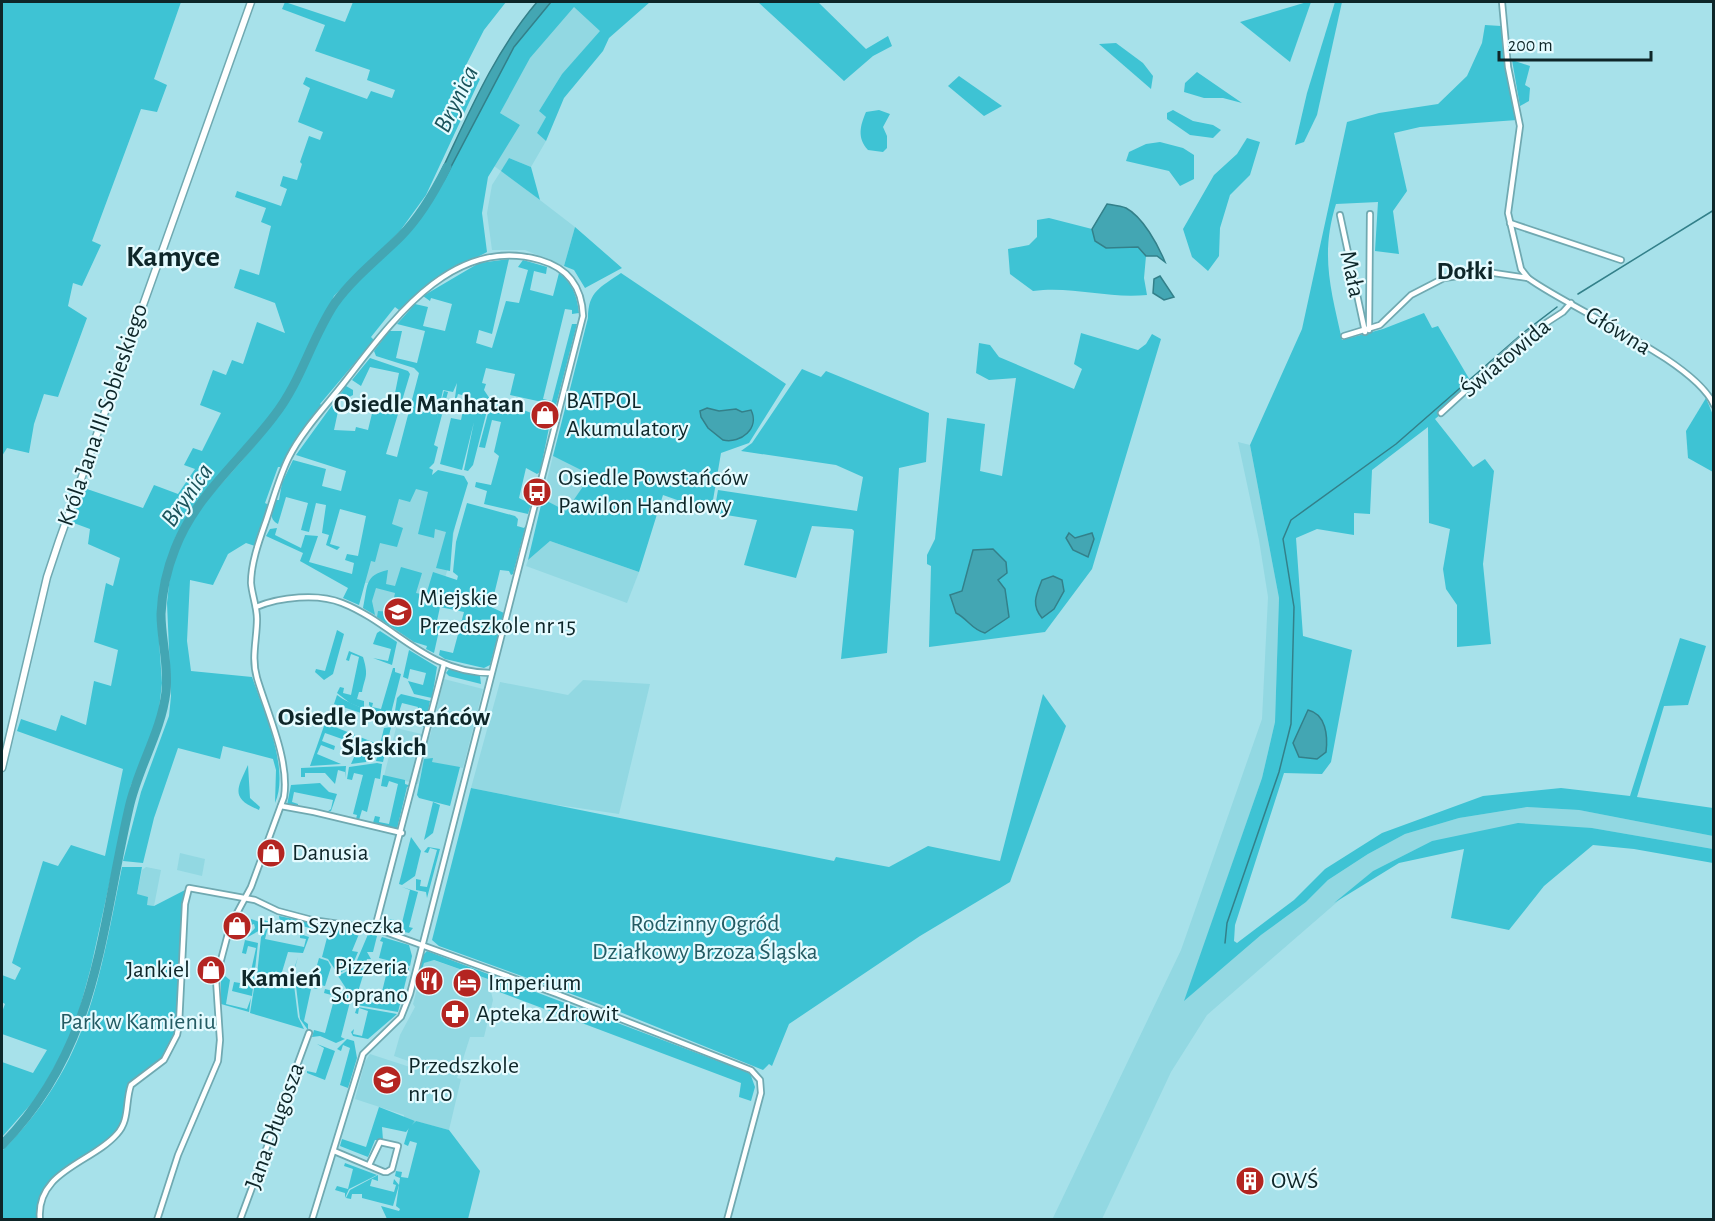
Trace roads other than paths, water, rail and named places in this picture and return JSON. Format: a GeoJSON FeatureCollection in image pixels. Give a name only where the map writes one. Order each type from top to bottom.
{"type":"FeatureCollection","features":[{"type":"Feature","properties":{"kind":"street","name":"Króla Jana III Sobieskiego"},"geometry":{"type":"LineString","coordinates":[[2,768],[47,577],[251,2]]}},
{"type":"Feature","properties":{"kind":"street"},"geometry":{"type":"LineString","coordinates":[[1502,2],[1508,67],[1520,126],[1507,203],[1521,269],[1528,278]]}},
{"type":"Feature","properties":{"kind":"street"},"geometry":{"type":"LineString","coordinates":[[1367,331],[1370,214]]}},
{"type":"Feature","properties":{"kind":"street","name":"Mała"},"geometry":{"type":"LineString","coordinates":[[1340,215],[1367,331]]}},
{"type":"Feature","properties":{"kind":"street"},"geometry":{"type":"LineString","coordinates":[[1510,224],[1621,260]]}},
{"type":"Feature","properties":{"kind":"street"},"geometry":{"type":"LineString","coordinates":[[157,1220],[165,1190],[218,1061],[220,1040],[216,979],[230,926],[245,899],[285,791],[283,770],[255,666],[256,607],[252,572],[265,522],[289,456],[366,354],[416,297],[449,273],[490,255],[530,257],[560,268],[574,280],[581,296],[583,316],[407,1006],[395,1023],[363,1054],[312,1220]]}},
{"type":"Feature","properties":{"kind":"street","name":"Główna"},"geometry":{"type":"LineString","coordinates":[[1510,274],[1521,269]]}},
{"type":"Feature","properties":{"kind":"street","name":"Główna"},"geometry":{"type":"LineString","coordinates":[[1344,336],[1367,331],[1386,320],[1411,295],[1444,278],[1481,272],[1510,274],[1528,278],[1649,349],[1696,381],[1713,405]]}},
{"type":"Feature","properties":{"kind":"street","name":"Światowida"},"geometry":{"type":"LineString","coordinates":[[1441,413],[1523,338],[1563,312],[1571,303]]}},
{"type":"Feature","properties":{"kind":"street"},"geometry":{"type":"LineString","coordinates":[[256,607],[292,598],[339,602],[444,664],[491,673]]}},
{"type":"Feature","properties":{"kind":"street"},"geometry":{"type":"LineString","coordinates":[[375,928],[402,833],[444,664]]}},
{"type":"Feature","properties":{"kind":"street"},"geometry":{"type":"LineString","coordinates":[[281,806],[402,833]]}},
{"type":"Feature","properties":{"kind":"street"},"geometry":{"type":"LineString","coordinates":[[40,1220],[41,1198],[48,1187],[64,1171],[118,1133],[126,1118],[133,1083],[160,1065],[174,1041],[179,1024],[187,890],[219,892],[312,920],[375,928],[619,1017],[740,1065],[757,1074],[761,1093],[727,1220]]}},
{"type":"Feature","properties":{"kind":"street","name":"Jana Długosza"},"geometry":{"type":"LineString","coordinates":[[240,1220],[309,1033]]}},
{"type":"Feature","properties":{"kind":"street"},"geometry":{"type":"LineString","coordinates":[[334,1151],[369,1165],[390,1172],[398,1146],[380,1142],[369,1165]]}},
{"type":"Feature","properties":{"kind":"waterway","name":"Brynica"},"geometry":{"type":"LineString","coordinates":[[2,1145],[34,1108],[58,1069],[77,1028],[91,987],[129,808],[159,722],[166,692],[166,662],[161,623],[162,597],[175,549],[194,512],[206,495],[283,403],[335,303],[366,268],[415,220],[447,167]]}},
{"type":"Feature","properties":{"kind":"waterway"},"geometry":{"type":"LineString","coordinates":[[1578,294],[1714,210]]}},
{"type":"Feature","properties":{"kind":"waterway"},"geometry":{"type":"LineString","coordinates":[[1225,943],[1227,923],[1279,772],[1291,724],[1294,607],[1283,539],[1291,520],[1396,444],[1523,333],[1557,307]]}},
{"type":"Feature","properties":{"kind":"place","name":"BATPOL Akumulatory"},"geometry":{"type":"Point","coordinates":[545,415]}},
{"type":"Feature","properties":{"kind":"place","name":"Osiedle Powstańców Pawilon Handlowy"},"geometry":{"type":"Point","coordinates":[537,492]}},
{"type":"Feature","properties":{"kind":"place","name":"Miejskie Przedszkole nr 15"},"geometry":{"type":"Point","coordinates":[398,612]}},
{"type":"Feature","properties":{"kind":"place","name":"Danusia"},"geometry":{"type":"Point","coordinates":[271,853]}},
{"type":"Feature","properties":{"kind":"place","name":"Ham Szyneczka"},"geometry":{"type":"Point","coordinates":[237,926]}},
{"type":"Feature","properties":{"kind":"place","name":"Jankiel"},"geometry":{"type":"Point","coordinates":[211,970]}},
{"type":"Feature","properties":{"kind":"place","name":"Pizzeria Soprano"},"geometry":{"type":"Point","coordinates":[429,981]}},
{"type":"Feature","properties":{"kind":"place","name":"Imperium"},"geometry":{"type":"Point","coordinates":[467,983]}},
{"type":"Feature","properties":{"kind":"place","name":"Apteka Zdrowit"},"geometry":{"type":"Point","coordinates":[455,1014]}},
{"type":"Feature","properties":{"kind":"place","name":"Przedszkole nr 10"},"geometry":{"type":"Point","coordinates":[387,1080]}},
{"type":"Feature","properties":{"kind":"place","name":"OWŚ"},"geometry":{"type":"Point","coordinates":[1250,1181]}},
{"type":"Feature","properties":{"kind":"district","name":"Kamyce"},"geometry":{"type":"Point","coordinates":[173,257]}},
{"type":"Feature","properties":{"kind":"district","name":"Dołki"},"geometry":{"type":"Point","coordinates":[1465,271]}},
{"type":"Feature","properties":{"kind":"district","name":"Osiedle Manhatan"},"geometry":{"type":"Point","coordinates":[429,404]}},
{"type":"Feature","properties":{"kind":"district","name":"Osiedle Powstańców Śląskich"},"geometry":{"type":"Point","coordinates":[384,732]}},
{"type":"Feature","properties":{"kind":"district","name":"Kamień"},"geometry":{"type":"Point","coordinates":[281,978]}},
{"type":"Feature","properties":{"kind":"park label","name":"Rodzinny Ogród Działkowy Brzoza Śląska"},"geometry":{"type":"Point","coordinates":[705,938]}},
{"type":"Feature","properties":{"kind":"park label","name":"Park w Kamieniu"},"geometry":{"type":"Point","coordinates":[138,1022]}}]}
